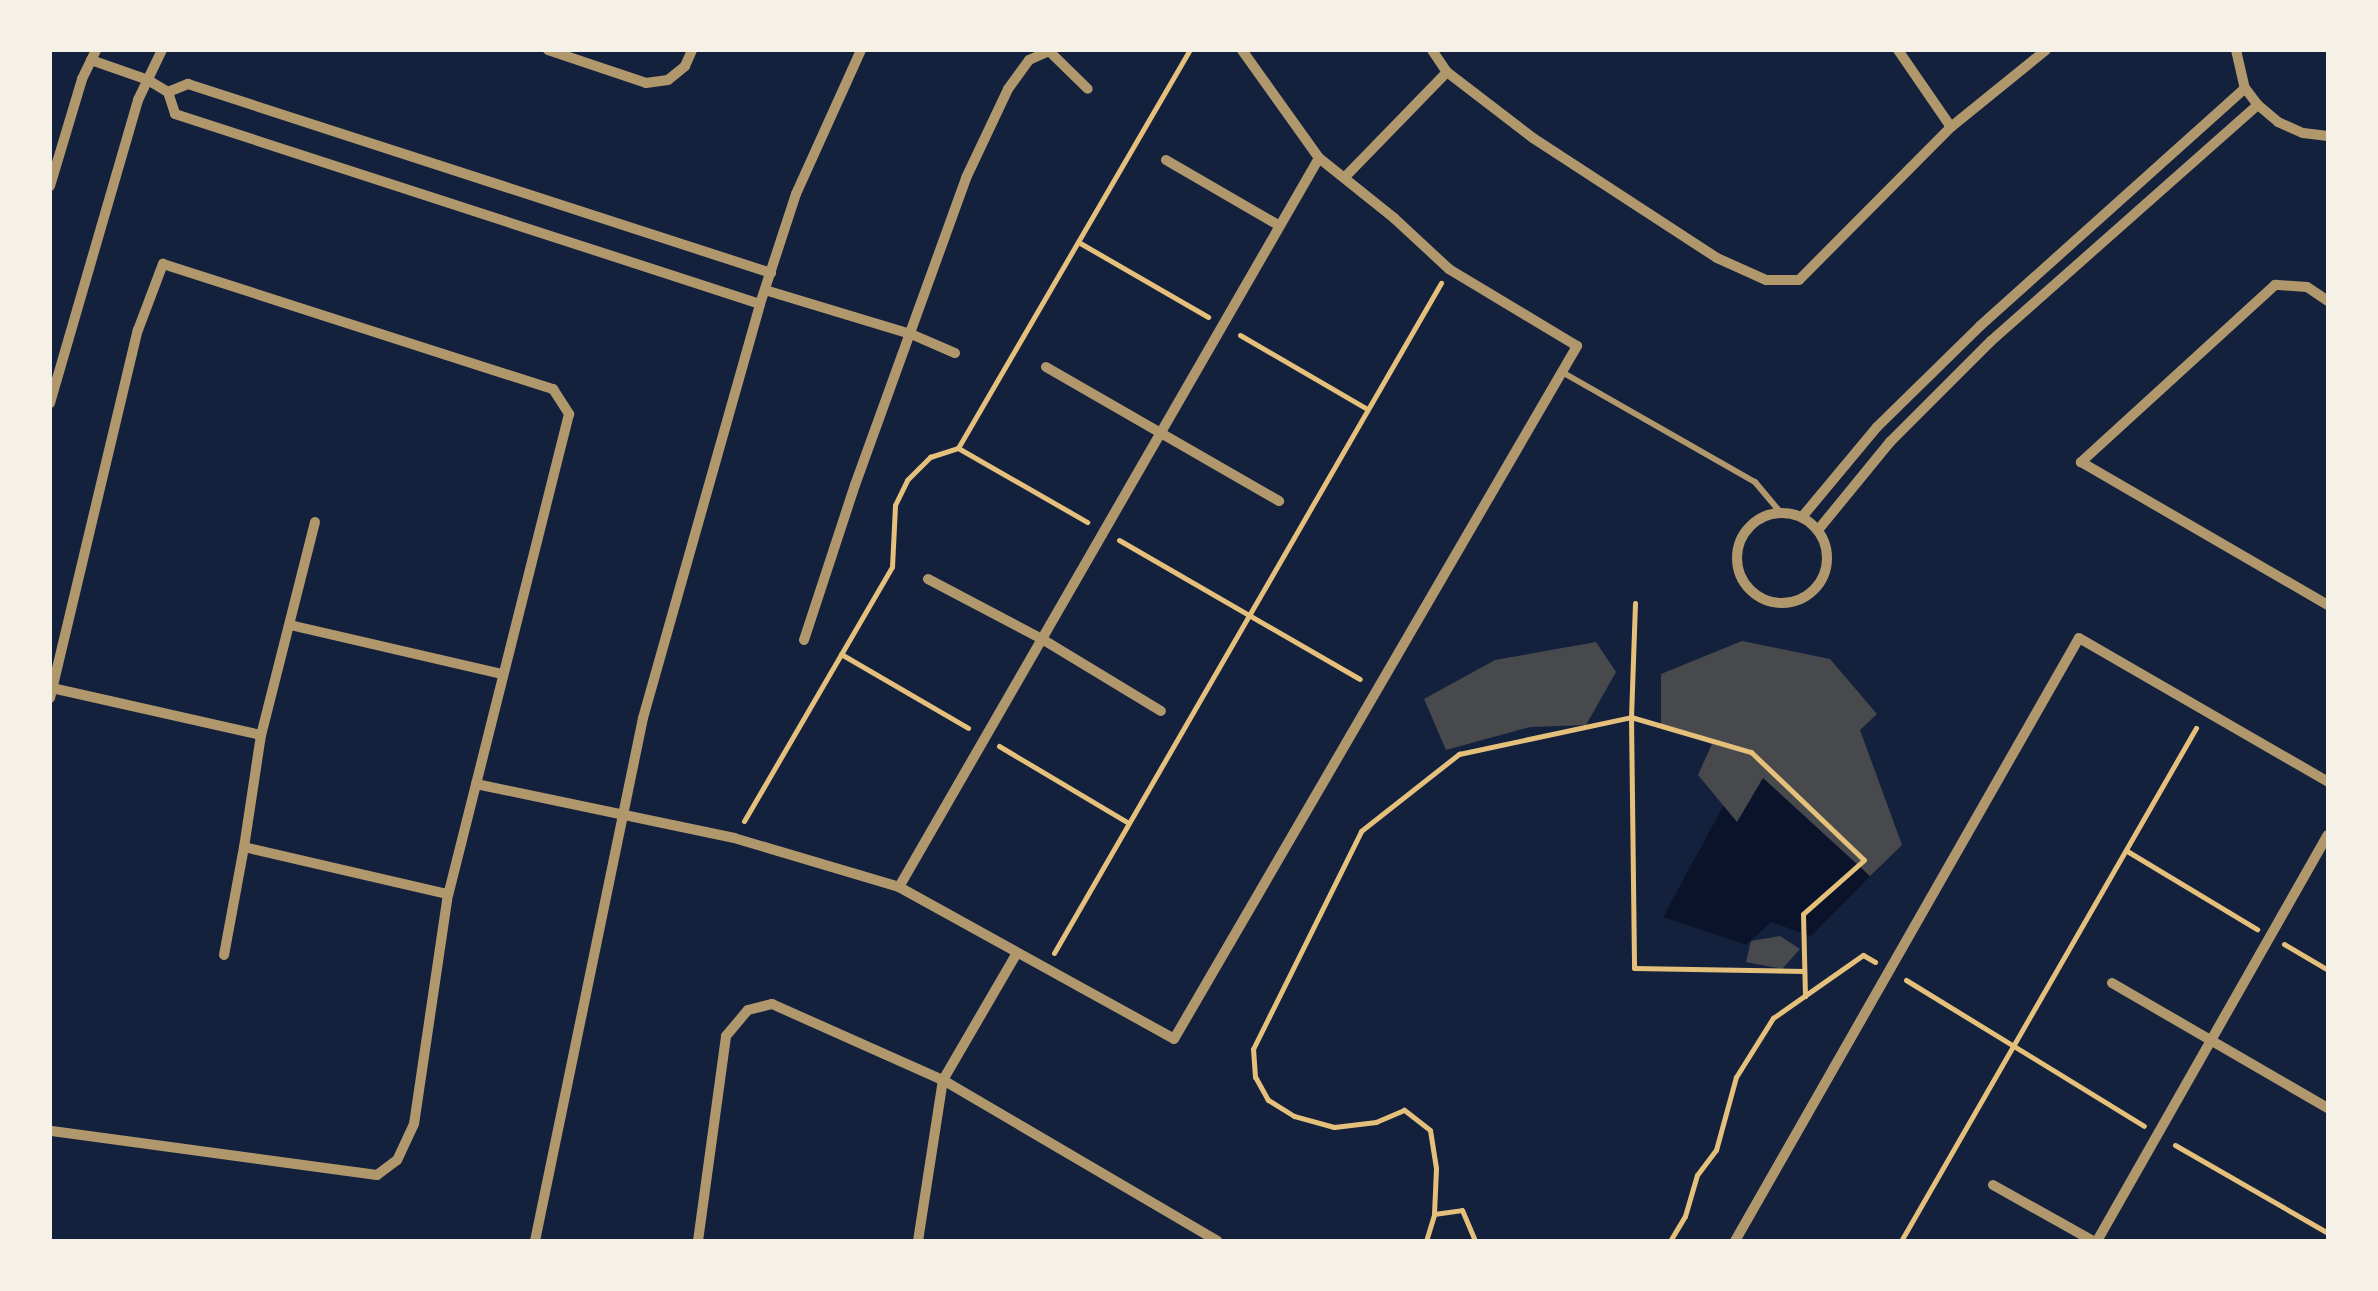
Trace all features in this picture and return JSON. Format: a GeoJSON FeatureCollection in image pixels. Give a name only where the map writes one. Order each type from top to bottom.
{"type":"FeatureCollection","features":[{"type":"Feature","properties":{"kind":"street"},"geometry":{"type":"LineString","coordinates":[[50,403],[127,136],[162,50]]}},
{"type":"Feature","properties":{"kind":"street"},"geometry":{"type":"LineString","coordinates":[[548,50],[646,82],[668,80],[685,66],[692,50]]}},
{"type":"Feature","properties":{"kind":"street"},"geometry":{"type":"LineString","coordinates":[[535,1241],[620,815],[760,304],[796,194],[861,50]]}},
{"type":"Feature","properties":{"kind":"street"},"geometry":{"type":"LineString","coordinates":[[476,784],[734,838],[899,887],[1174,1039],[1577,346],[1448,269],[1320,158],[1242,50]]}},
{"type":"Feature","properties":{"kind":"street"},"geometry":{"type":"LineString","coordinates":[[1432,50],[1447,72],[1532,138],[1686,238],[1766,280],[1799,280],[1951,127],[2046,50]]}},
{"type":"Feature","properties":{"kind":"street"},"geometry":{"type":"LineString","coordinates":[[1898,50],[1951,127]]}},
{"type":"Feature","properties":{"kind":"street"},"geometry":{"type":"LineString","coordinates":[[2236,50],[2246,88],[2258,105],[2278,122],[2304,134],[2328,136]]}},
{"type":"Feature","properties":{"kind":"street"},"geometry":{"type":"LineString","coordinates":[[804,640],[854,485],[966,178],[1008,89],[1029,60],[1049,52],[1088,90]]}},
{"type":"Feature","properties":{"kind":"street"},"geometry":{"type":"LineString","coordinates":[[50,186],[94,55],[168,92],[175,114],[760,304]]}},
{"type":"Feature","properties":{"kind":"street"},"geometry":{"type":"LineString","coordinates":[[1345,177],[1447,72]]}},
{"type":"Feature","properties":{"kind":"street"},"geometry":{"type":"LineString","coordinates":[[168,92],[188,84],[771,274]]}},
{"type":"Feature","properties":{"kind":"street"},"geometry":{"type":"LineString","coordinates":[[1802,517],[1877,428],[1968,338],[2246,88]]}},
{"type":"Feature","properties":{"kind":"street"},"geometry":{"type":"LineString","coordinates":[[1818,530],[1890,442],[1992,340],[2258,105]]}},
{"type":"Feature","properties":{"kind":"street"},"geometry":{"type":"LineString","coordinates":[[899,887],[1320,158]]}},
{"type":"Feature","properties":{"kind":"street"},"geometry":{"type":"LineString","coordinates":[[1166,160],[1278,225]]}},
{"type":"Feature","properties":{"kind":"street"},"geometry":{"type":"LineString","coordinates":[[50,1131],[378,1175],[397,1160],[414,1124],[448,894],[569,414],[553,389],[163,264],[133,349],[51,693],[261,735]]}},
{"type":"Feature","properties":{"kind":"street"},"geometry":{"type":"LineString","coordinates":[[2328,302],[2307,287],[2274,286],[2081,462],[2328,605]]}},
{"type":"Feature","properties":{"kind":"street"},"geometry":{"type":"LineString","coordinates":[[765,290],[910,334],[956,353]]}},
{"type":"Feature","properties":{"kind":"street"},"geometry":{"type":"LineString","coordinates":[[1046,367],[1279,501]]}},
{"type":"Feature","properties":{"kind":"street"},"geometry":{"type":"LineString","coordinates":[[1780,512],[1802,517],[1818,530],[1828,558],[1818,586],[1792,602],[1763,600],[1741,579],[1737,550],[1752,524],[1780,512]]}},
{"type":"Feature","properties":{"kind":"street"},"geometry":{"type":"LineString","coordinates":[[224,956],[261,735],[315,522]]}},
{"type":"Feature","properties":{"kind":"street"},"geometry":{"type":"LineString","coordinates":[[928,579],[1042,639],[1161,711]]}},
{"type":"Feature","properties":{"kind":"street"},"geometry":{"type":"LineString","coordinates":[[290,625],[502,674]]}},
{"type":"Feature","properties":{"kind":"street"},"geometry":{"type":"LineString","coordinates":[[1734,1241],[2079,638],[2328,782]]}},
{"type":"Feature","properties":{"kind":"street"},"geometry":{"type":"LineString","coordinates":[[1993,1185],[2095,1241],[2328,835]]}},
{"type":"Feature","properties":{"kind":"street"},"geometry":{"type":"LineString","coordinates":[[244,847],[448,894]]}},
{"type":"Feature","properties":{"kind":"street"},"geometry":{"type":"LineString","coordinates":[[918,1241],[944,1080],[1017,953]]}},
{"type":"Feature","properties":{"kind":"street"},"geometry":{"type":"LineString","coordinates":[[2112,983],[2328,1108]]}},
{"type":"Feature","properties":{"kind":"street"},"geometry":{"type":"LineString","coordinates":[[698,1241],[726,1036],[748,1010],[772,1004],[944,1080],[1217,1241]]}},
{"type":"Feature","properties":{"kind":"lane"},"geometry":{"type":"LineString","coordinates":[[1562,372],[1745,475],[1774,500],[1780,512]]}},
{"type":"Feature","properties":{"kind":"path"},"geometry":{"type":"LineString","coordinates":[[734,838],[892,567],[896,504],[907,480],[930,457],[958,448],[1190,50]]}},
{"type":"Feature","properties":{"kind":"path"},"geometry":{"type":"LineString","coordinates":[[1046,969],[1448,269]]}},
{"type":"Feature","properties":{"kind":"path"},"geometry":{"type":"LineString","coordinates":[[958,448],[1376,688]]}},
{"type":"Feature","properties":{"kind":"path"},"geometry":{"type":"LineString","coordinates":[[1634,604],[1634,968],[1804,971]]}},
{"type":"Feature","properties":{"kind":"path"},"geometry":{"type":"LineString","coordinates":[[1901,1241],[2205,711]]}},
{"type":"Feature","properties":{"kind":"path"},"geometry":{"type":"LineString","coordinates":[[1426,1241],[1434,1214],[1436,1168],[1430,1130],[1404,1110],[1376,1122],[1334,1127],[1294,1116],[1268,1100],[1255,1077],[1253,1049],[1361,831],[1458,754],[1631,717],[1751,752],[1864,860],[1803,914],[1804,996]]}},
{"type":"Feature","properties":{"kind":"path"},"geometry":{"type":"LineString","coordinates":[[2127,851],[2328,970]]}},
{"type":"Feature","properties":{"kind":"path"},"geometry":{"type":"LineString","coordinates":[[1670,1241],[1686,1216],[1697,1175],[1716,1150],[1736,1077],[1773,1018],[1863,956],[2328,1234]]}},
{"type":"Feature","properties":{"kind":"path"},"geometry":{"type":"LineString","coordinates":[[1434,1214],[1462,1210],[1475,1241]]}},
{"type":"Feature","properties":{"kind":"water"},"geometry":{"type":"Polygon","coordinates":[[[1768,762],[1880,866],[1811,936],[1771,922],[1746,945],[1663,917],[1726,801],[1768,762]]]}},
{"type":"Feature","properties":{"kind":"building"},"geometry":{"type":"Polygon","coordinates":[[[1742,641],[1830,659],[1877,714],[1860,730],[1902,845],[1870,876],[1763,778],[1737,822],[1698,775],[1712,744],[1661,729],[1661,674],[1742,641]]]}},
{"type":"Feature","properties":{"kind":"building"},"geometry":{"type":"Polygon","coordinates":[[[1596,642],[1616,672],[1586,725],[1530,727],[1446,750],[1424,699],[1495,660],[1596,642]]]}},
{"type":"Feature","properties":{"kind":"building"},"geometry":{"type":"Polygon","coordinates":[[[1780,936],[1800,949],[1782,969],[1746,962],[1751,941],[1780,936]]]}}]}
